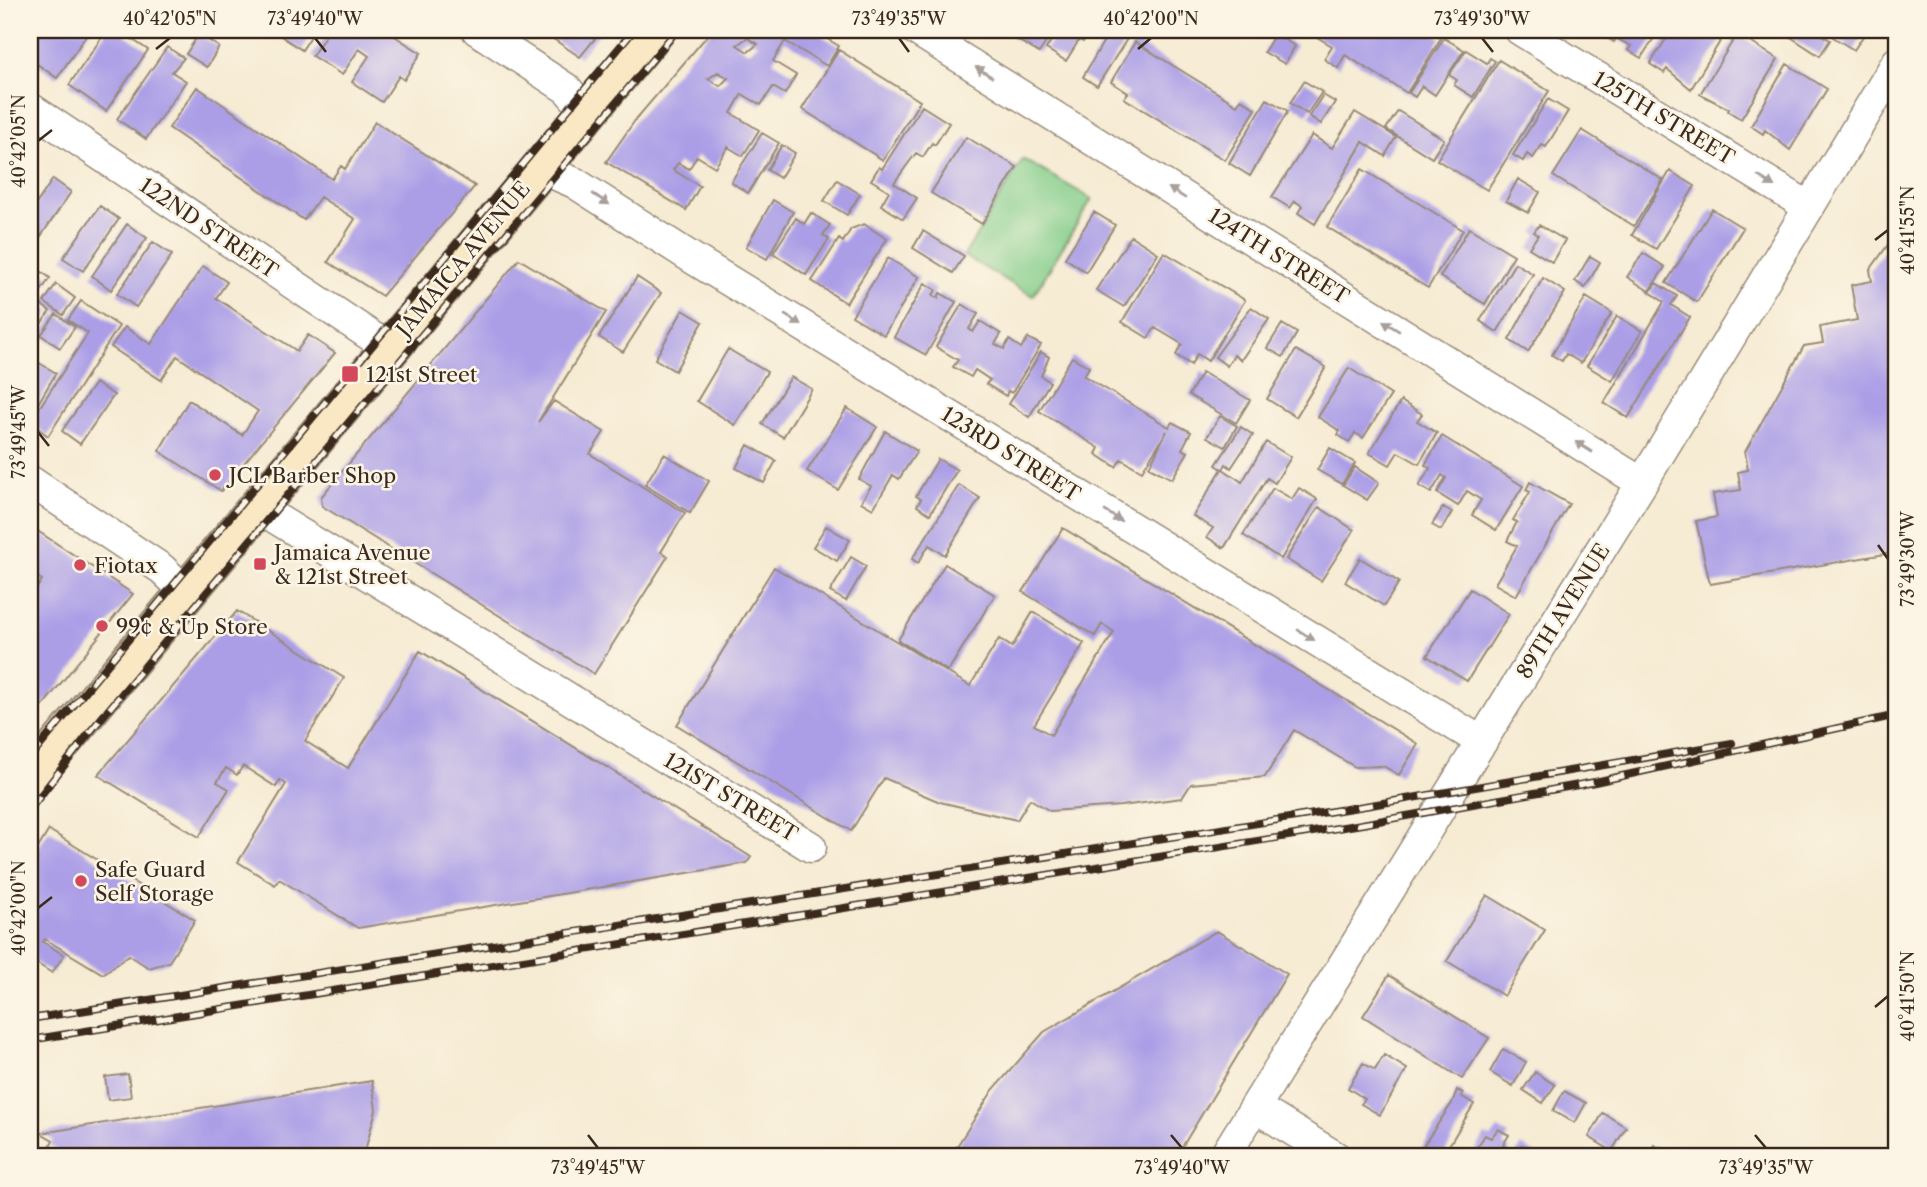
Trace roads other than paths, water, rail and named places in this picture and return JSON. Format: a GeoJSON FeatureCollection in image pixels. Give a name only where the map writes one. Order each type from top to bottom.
{"type":"FeatureCollection","features":[{"type":"Feature","properties":{"kind":"main road","name":"JAMAICA AVENUE"},"geometry":{"type":"LineString","coordinates":[[30,780],[656,30]]}},
{"type":"Feature","properties":{"kind":"street"},"geometry":{"type":"LineString","coordinates":[[477,30],[567,89],[587,112]]}},
{"type":"Feature","properties":{"kind":"street","name":"124TH STREET"},"geometry":{"type":"LineString","coordinates":[[916,30],[1642,483]]}},
{"type":"Feature","properties":{"kind":"street","name":"125TH STREET"},"geometry":{"type":"LineString","coordinates":[[1520,30],[1809,207]]}},
{"type":"Feature","properties":{"kind":"street","name":"89TH AVENUE"},"geometry":{"type":"LineString","coordinates":[[1224,1157],[1642,483],[1897,62]]}},
{"type":"Feature","properties":{"kind":"street","name":"122ND STREET"},"geometry":{"type":"LineString","coordinates":[[30,108],[389,348]]}},
{"type":"Feature","properties":{"kind":"street","name":"123RD STREET"},"geometry":{"type":"LineString","coordinates":[[540,168],[575,183],[692,258],[1482,742]]}},
{"type":"Feature","properties":{"kind":"street"},"geometry":{"type":"LineString","coordinates":[[30,481],[162,569],[186,592]]}},
{"type":"Feature","properties":{"kind":"street","name":"121ST STREET"},"geometry":{"type":"LineString","coordinates":[[257,507],[811,846]]}},
{"type":"Feature","properties":{"kind":"street"},"geometry":{"type":"LineString","coordinates":[[1255,1107],[1336,1157]]}},
{"type":"Feature","properties":{"kind":"railway"},"geometry":{"type":"LineString","coordinates":[[30,758],[634,30]]}},
{"type":"Feature","properties":{"kind":"railway"},"geometry":{"type":"LineString","coordinates":[[30,809],[94,727],[677,30]]}},
{"type":"Feature","properties":{"kind":"railway"},"geometry":{"type":"LineString","coordinates":[[30,1040],[1362,824],[1595,782],[1897,715]]}},
{"type":"Feature","properties":{"kind":"railway"},"geometry":{"type":"LineString","coordinates":[[30,1019],[1371,805],[1732,743]]}},
{"type":"Feature","properties":{"kind":"place","name":"121st Street"},"geometry":{"type":"Point","coordinates":[350,374]}},
{"type":"Feature","properties":{"kind":"place","name":"JCL Barber Shop"},"geometry":{"type":"Point","coordinates":[215,475]}},
{"type":"Feature","properties":{"kind":"place","name":"Jamaica Avenue & 121st Street"},"geometry":{"type":"Point","coordinates":[260,564]}},
{"type":"Feature","properties":{"kind":"place","name":"Fiotax"},"geometry":{"type":"Point","coordinates":[80,565]}},
{"type":"Feature","properties":{"kind":"place","name":"99¢ & Up Store"},"geometry":{"type":"Point","coordinates":[102,626]}},
{"type":"Feature","properties":{"kind":"place","name":"Safe Guard Self Storage"},"geometry":{"type":"Point","coordinates":[81,881]}}]}
